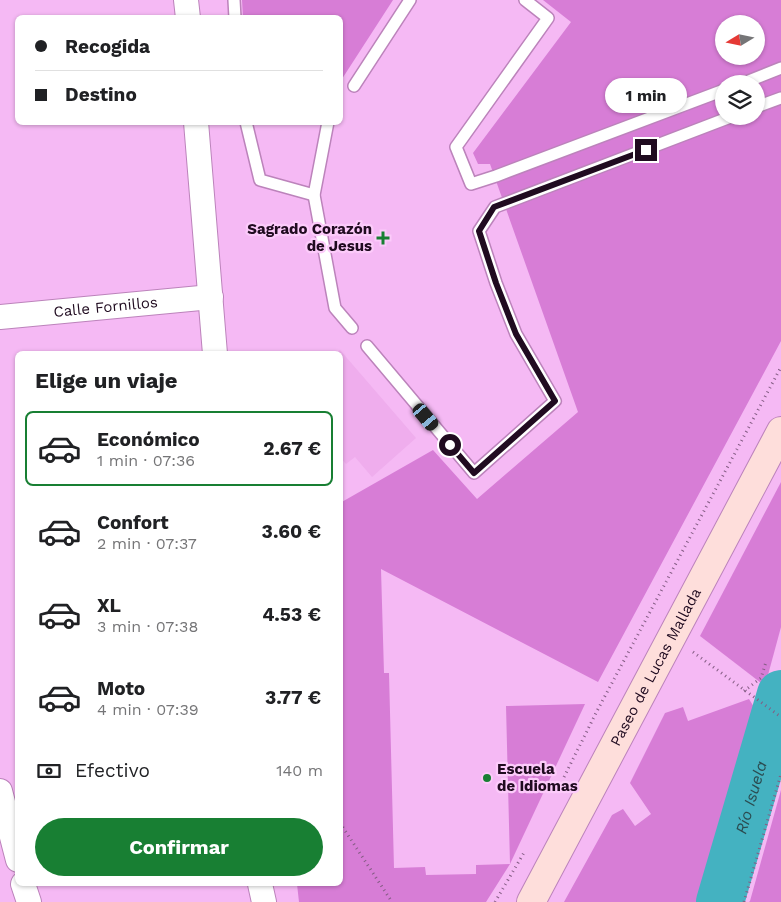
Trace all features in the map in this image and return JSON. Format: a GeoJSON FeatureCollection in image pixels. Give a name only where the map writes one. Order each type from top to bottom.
{"type":"FeatureCollection","features":[{"type":"Feature","properties":{"kind":"main road","name":"Paseo de Lucas Mallada"},"geometry":{"type":"LineString","coordinates":[[531,902],[781,431]]}},
{"type":"Feature","properties":{"kind":"street"},"geometry":{"type":"LineString","coordinates":[[186,0],[188,15]]}},
{"type":"Feature","properties":{"kind":"street"},"geometry":{"type":"LineString","coordinates":[[196,125],[216,351]]}},
{"type":"Feature","properties":{"kind":"street","name":"Calle Fornillos"},"geometry":{"type":"LineString","coordinates":[[0,317],[211,298]]}},
{"type":"Feature","properties":{"kind":"street"},"geometry":{"type":"LineString","coordinates":[[0,790],[15,848]]}},
{"type":"Feature","properties":{"kind":"street"},"geometry":{"type":"LineString","coordinates":[[24,886],[29,902]]}},
{"type":"Feature","properties":{"kind":"street"},"geometry":{"type":"LineString","coordinates":[[259,886],[259,902]]}},
{"type":"Feature","properties":{"kind":"street"},"geometry":{"type":"LineString","coordinates":[[260,886],[264,902]]}},
{"type":"Feature","properties":{"kind":"lane"},"geometry":{"type":"LineString","coordinates":[[234,0],[235,15]]}},
{"type":"Feature","properties":{"kind":"lane"},"geometry":{"type":"LineString","coordinates":[[354,86],[410,0]]}},
{"type":"Feature","properties":{"kind":"lane"},"geometry":{"type":"LineString","coordinates":[[525,0],[548,18],[456,147],[471,184],[715,93]]}},
{"type":"Feature","properties":{"kind":"lane"},"geometry":{"type":"LineString","coordinates":[[763,75],[781,68]]}},
{"type":"Feature","properties":{"kind":"lane"},"geometry":{"type":"LineString","coordinates":[[765,104],[781,98]]}},
{"type":"Feature","properties":{"kind":"lane"},"geometry":{"type":"LineString","coordinates":[[367,346],[474,473],[555,401],[516,334],[496,283],[479,231],[494,207],[715,123]]}},
{"type":"Feature","properties":{"kind":"lane"},"geometry":{"type":"LineString","coordinates":[[247,125],[260,180],[314,195]]}},
{"type":"Feature","properties":{"kind":"lane"},"geometry":{"type":"LineString","coordinates":[[327,125],[314,195],[335,308],[352,328]]}},
{"type":"Feature","properties":{"kind":"path"},"geometry":{"type":"LineString","coordinates":[[562,781],[603,700],[781,368]]}},
{"type":"Feature","properties":{"kind":"path"},"geometry":{"type":"LineString","coordinates":[[689,649],[781,717]]}},
{"type":"Feature","properties":{"kind":"path"},"geometry":{"type":"LineString","coordinates":[[744,691],[761,678],[766,662]]}},
{"type":"Feature","properties":{"kind":"path"},"geometry":{"type":"LineString","coordinates":[[744,902],[781,774]]}},
{"type":"Feature","properties":{"kind":"path"},"geometry":{"type":"LineString","coordinates":[[343,828],[392,902]]}},
{"type":"Feature","properties":{"kind":"path"},"geometry":{"type":"LineString","coordinates":[[494,902],[525,851]]}},
{"type":"Feature","properties":{"kind":"shaded area"},"geometry":{"type":"Polygon","coordinates":[[[242,0],[393,0],[343,77],[343,15],[243,15],[242,0]]]}},
{"type":"Feature","properties":{"kind":"shaded area"},"geometry":{"type":"Polygon","coordinates":[[[543,0],[781,0],[781,341],[598,682],[381,569],[384,673],[389,673],[394,868],[425,867],[426,875],[476,874],[476,865],[510,864],[486,902],[299,902],[297,886],[343,886],[343,501],[433,450],[477,499],[578,412],[490,164],[478,164],[473,153],[571,22],[543,0]]]}},
{"type":"Feature","properties":{"kind":"shaded area"},"geometry":{"type":"Polygon","coordinates":[[[343,353],[416,438],[372,477],[355,457],[346,464],[343,460],[343,353]]]}},
{"type":"Feature","properties":{"kind":"shaded area"},"geometry":{"type":"Polygon","coordinates":[[[781,482],[781,627],[765,686],[700,636],[781,482]]]}},
{"type":"Feature","properties":{"kind":"shaded area"},"geometry":{"type":"Polygon","coordinates":[[[749,699],[757,712],[708,886],[701,902],[564,902],[612,815],[623,809],[635,826],[651,814],[630,783],[665,713],[683,707],[688,721],[749,699]]]}},
{"type":"Feature","properties":{"kind":"shaded area"},"geometry":{"type":"Polygon","coordinates":[[[585,704],[510,864],[506,706],[585,704]]]}},
{"type":"Feature","properties":{"kind":"shaded area"},"geometry":{"type":"Polygon","coordinates":[[[781,790],[781,902],[749,902],[750,901],[781,790]]]}},
{"type":"Feature","properties":{"kind":"waterway","name":"Río Isuela"},"geometry":{"type":"LineString","coordinates":[[720,902],[781,694]]}},
{"type":"Feature","properties":{"kind":"place","name":"Sagrado Corazón de Jesus"},"geometry":{"type":"Point","coordinates":[383,238]}},
{"type":"Feature","properties":{"kind":"place","name":"Escuela de Idiomas"},"geometry":{"type":"Point","coordinates":[487,778]}},
{"type":"Feature","properties":{"kind":"route"},"geometry":{"type":"LineString","coordinates":[[450,445],[474,473],[555,401],[516,334],[496,283],[479,231],[494,207],[646,150]]}}]}
